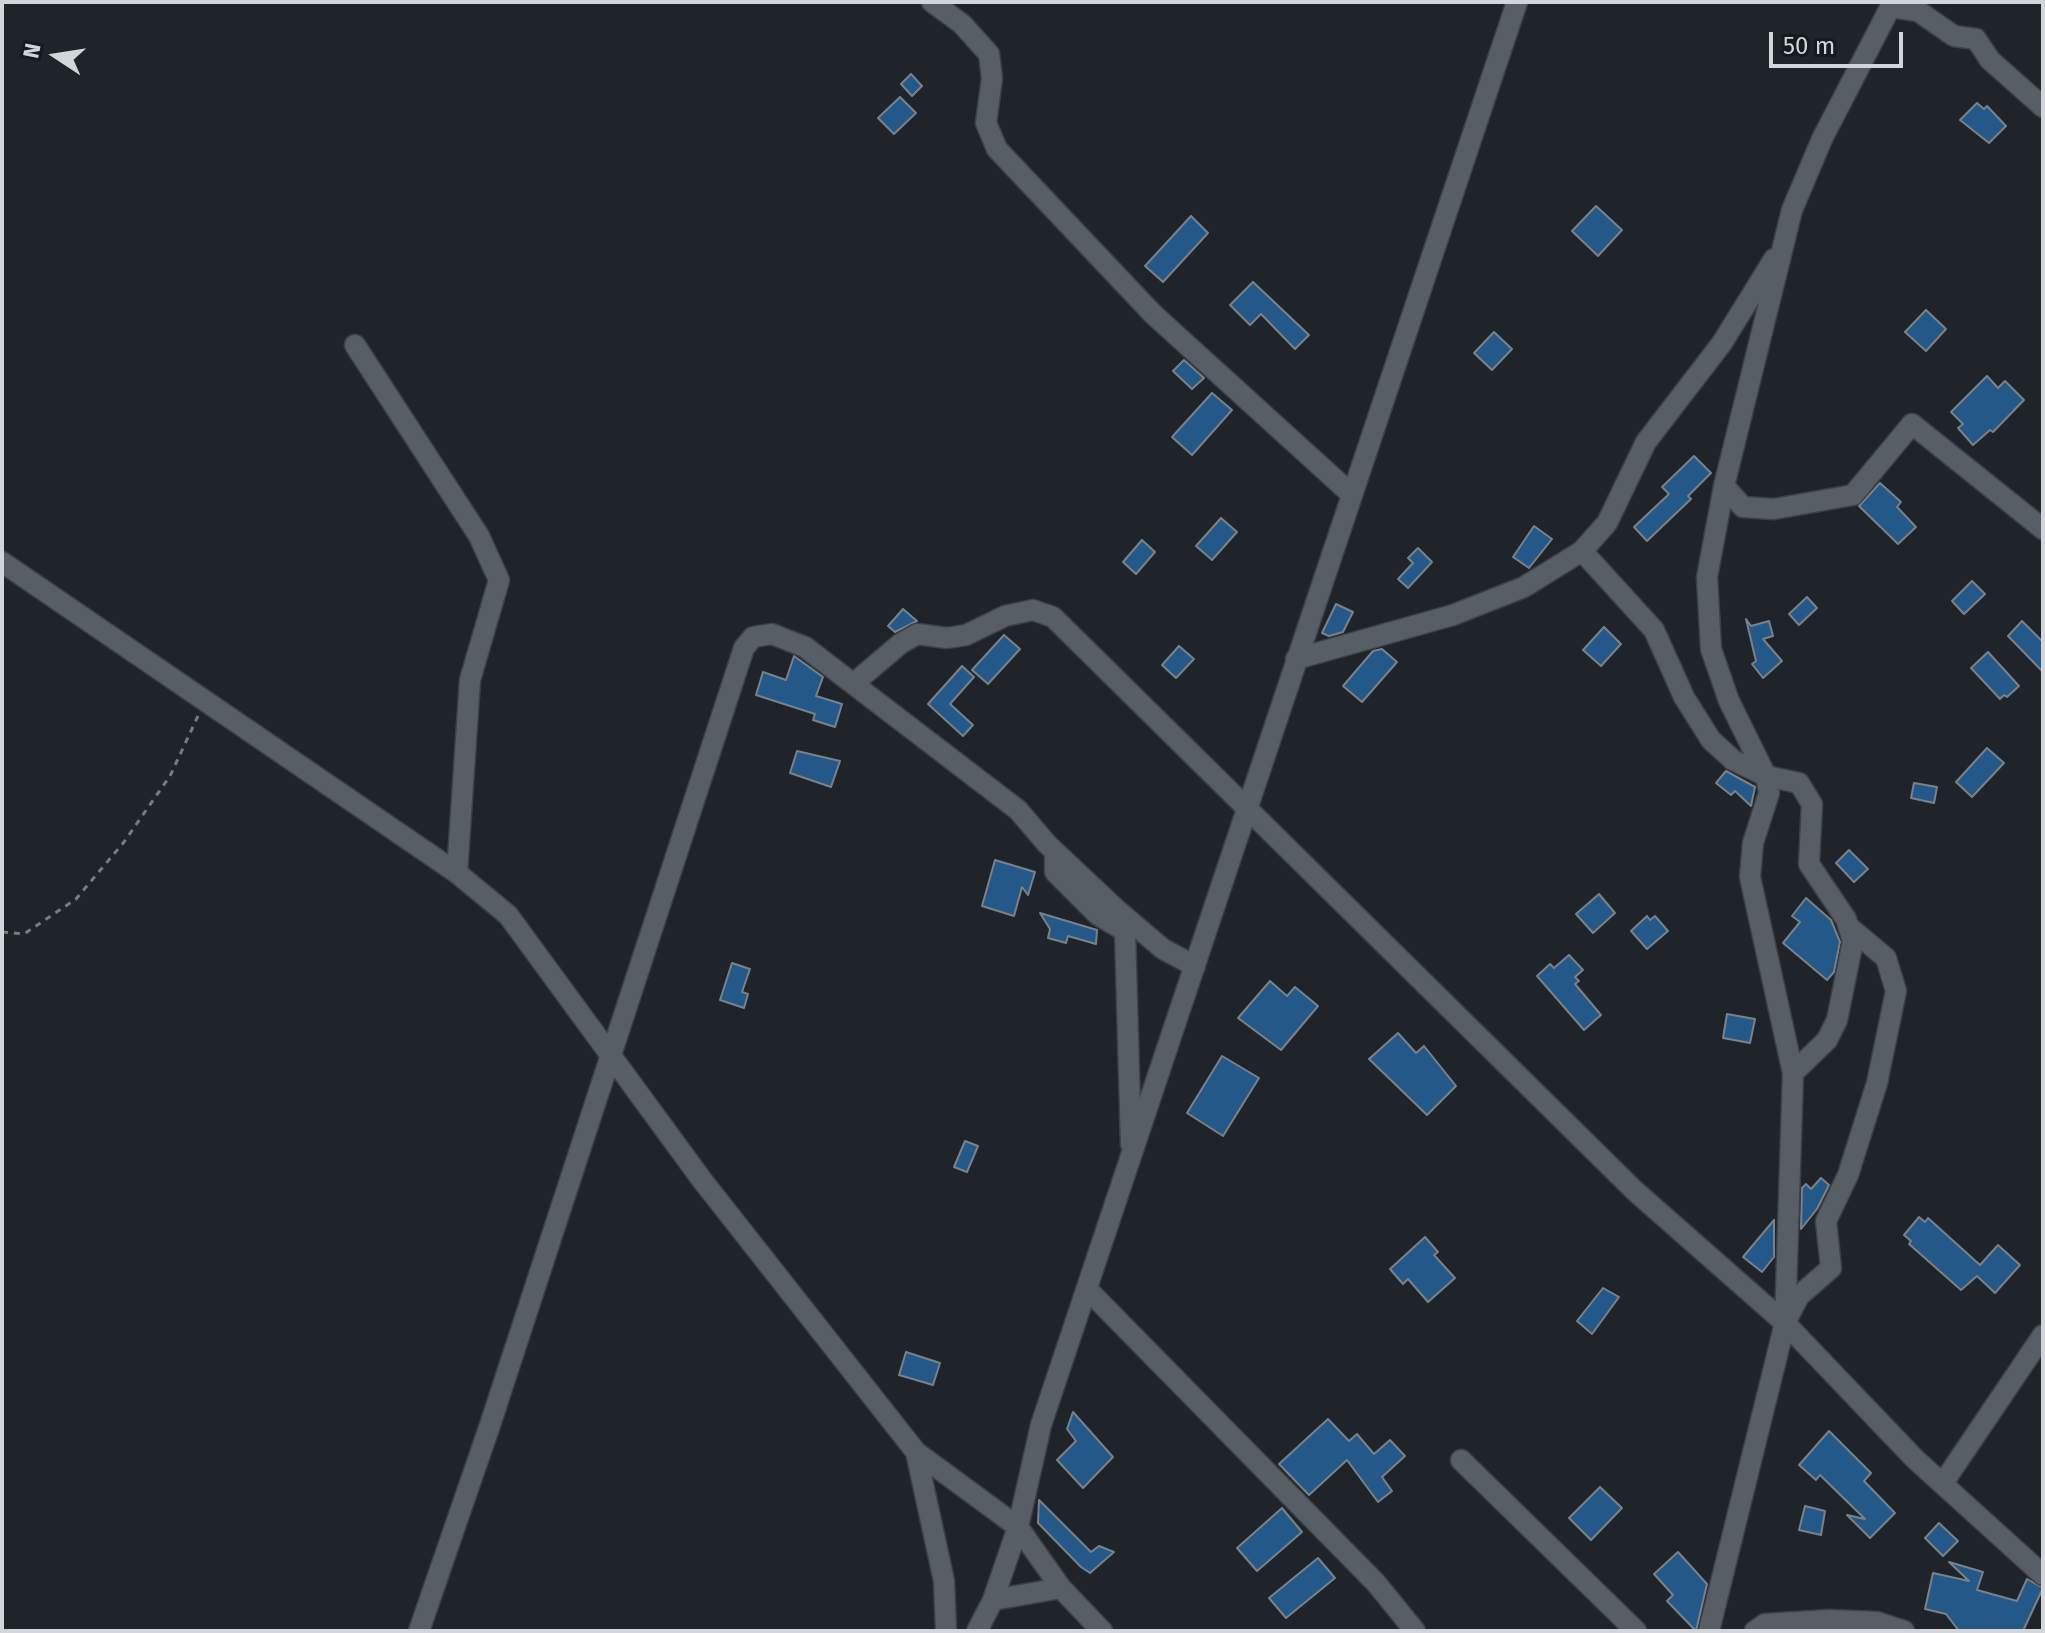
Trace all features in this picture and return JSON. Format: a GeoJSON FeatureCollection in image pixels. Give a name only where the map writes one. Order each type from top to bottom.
{"type":"FeatureCollection","features":[{"type":"Feature","properties":{"kind":"street"},"geometry":{"type":"LineString","coordinates":[[932,2],[962,24],[989,54],[992,78],[986,123],[997,149],[1153,314],[1350,493]]}},
{"type":"Feature","properties":{"kind":"street"},"geometry":{"type":"LineString","coordinates":[[977,1631],[993,1600],[1018,1527],[1041,1425],[1350,493],[1517,2]]}},
{"type":"Feature","properties":{"kind":"street"},"geometry":{"type":"LineString","coordinates":[[1709,1631],[1785,1323],[1793,1073],[1750,877],[1753,843],[1769,793],[1766,776],[1729,701],[1711,649],[1707,577],[1724,486],[1784,242],[1804,178],[1892,4],[1918,11],[1954,36],[1976,39],[1990,60],[2043,107]]}},
{"type":"Feature","properties":{"kind":"street"},"geometry":{"type":"LineString","coordinates":[[1296,659],[1453,615],[1524,587],[1582,551],[1607,523],[1646,442],[1722,343],[1784,242]]}},
{"type":"Feature","properties":{"kind":"street"},"geometry":{"type":"LineString","coordinates":[[355,345],[479,536],[499,580],[495,606],[470,680],[457,873]]}},
{"type":"Feature","properties":{"kind":"street"},"geometry":{"type":"LineString","coordinates":[[1724,486],[1743,507],[1774,509],[1853,495],[1912,424],[2043,529]]}},
{"type":"Feature","properties":{"kind":"street"},"geometry":{"type":"LineString","coordinates":[[1582,551],[1654,630],[1684,697],[1711,740],[1733,760],[1766,776],[1799,783],[1812,804],[1809,864],[1849,927],[1853,941],[1837,1020],[1827,1040],[1793,1073]]}},
{"type":"Feature","properties":{"kind":"street"},"geometry":{"type":"LineString","coordinates":[[2,562],[457,873],[508,915],[563,988],[611,1061],[916,1452],[1018,1527],[1061,1588],[1102,1631]]}},
{"type":"Feature","properties":{"kind":"street"},"geometry":{"type":"LineString","coordinates":[[853,684],[900,644],[917,634],[947,638],[966,635],[1005,616],[1033,610],[1053,617],[1635,1191],[1785,1323],[1853,1398],[2043,1575]]}},
{"type":"Feature","properties":{"kind":"street"},"geometry":{"type":"LineString","coordinates":[[419,1631],[611,1061],[744,648],[753,637],[772,634],[805,647],[1018,810],[1055,852],[1163,949],[1195,966]]}},
{"type":"Feature","properties":{"kind":"street"},"geometry":{"type":"LineString","coordinates":[[1055,852],[1055,872],[1098,915],[1125,931],[1132,1156]]}},
{"type":"Feature","properties":{"kind":"street"},"geometry":{"type":"LineString","coordinates":[[1785,1323],[1799,1296],[1831,1268],[1826,1221],[1848,1175],[1877,1083],[1896,991],[1886,958],[1849,927]]}},
{"type":"Feature","properties":{"kind":"street"},"geometry":{"type":"LineString","coordinates":[[1087,1289],[1366,1572],[1415,1631]]}},
{"type":"Feature","properties":{"kind":"street"},"geometry":{"type":"LineString","coordinates":[[1943,1483],[2043,1335]]}},
{"type":"Feature","properties":{"kind":"street"},"geometry":{"type":"LineString","coordinates":[[916,1452],[944,1581],[946,1631]]}},
{"type":"Feature","properties":{"kind":"street"},"geometry":{"type":"LineString","coordinates":[[1461,1460],[1636,1631]]}},
{"type":"Feature","properties":{"kind":"street"},"geometry":{"type":"LineString","coordinates":[[993,1600],[1061,1588]]}},
{"type":"Feature","properties":{"kind":"street"},"geometry":{"type":"LineString","coordinates":[[1755,1631],[1765,1624],[1829,1620],[1877,1622],[1904,1631]]}},
{"type":"Feature","properties":{"kind":"path"},"geometry":{"type":"LineString","coordinates":[[2,932],[24,934],[76,899],[124,842],[170,776],[205,702]]}},
{"type":"Feature","properties":{"kind":"building"},"geometry":{"type":"Polygon","coordinates":[[[911,74],[922,86],[912,96],[901,84],[911,74]]]}},
{"type":"Feature","properties":{"kind":"building"},"geometry":{"type":"Polygon","coordinates":[[[900,97],[916,113],[894,134],[878,118],[900,97]]]}},
{"type":"Feature","properties":{"kind":"building"},"geometry":{"type":"Polygon","coordinates":[[[1977,103],[1984,109],[1987,106],[2006,126],[1989,143],[1960,120],[1977,103]]]}},
{"type":"Feature","properties":{"kind":"building"},"geometry":{"type":"Polygon","coordinates":[[[1596,206],[1622,230],[1598,256],[1572,231],[1596,206]]]}},
{"type":"Feature","properties":{"kind":"building"},"geometry":{"type":"Polygon","coordinates":[[[1191,216],[1208,233],[1163,282],[1145,266],[1191,216]]]}},
{"type":"Feature","properties":{"kind":"building"},"geometry":{"type":"Polygon","coordinates":[[[1253,282],[1309,335],[1295,349],[1261,314],[1250,325],[1230,305],[1253,282]]]}},
{"type":"Feature","properties":{"kind":"building"},"geometry":{"type":"Polygon","coordinates":[[[1926,310],[1946,329],[1926,351],[1905,332],[1926,310]]]}},
{"type":"Feature","properties":{"kind":"building"},"geometry":{"type":"Polygon","coordinates":[[[1494,332],[1512,349],[1492,370],[1474,353],[1494,332]]]}},
{"type":"Feature","properties":{"kind":"building"},"geometry":{"type":"Polygon","coordinates":[[[1184,360],[1204,378],[1192,389],[1173,371],[1184,360]]]}},
{"type":"Feature","properties":{"kind":"building"},"geometry":{"type":"Polygon","coordinates":[[[1987,376],[1998,388],[2005,381],[2024,400],[1993,432],[1990,430],[1973,445],[1958,428],[1963,424],[1951,412],[1987,376]]]}},
{"type":"Feature","properties":{"kind":"building"},"geometry":{"type":"Polygon","coordinates":[[[1212,393],[1232,410],[1192,455],[1172,437],[1212,393]]]}},
{"type":"Feature","properties":{"kind":"building"},"geometry":{"type":"Polygon","coordinates":[[[1694,456],[1711,473],[1688,496],[1691,499],[1647,541],[1634,527],[1669,494],[1662,487],[1694,456]]]}},
{"type":"Feature","properties":{"kind":"building"},"geometry":{"type":"Polygon","coordinates":[[[1880,483],[1901,502],[1897,507],[1916,527],[1898,544],[1859,506],[1880,483]]]}},
{"type":"Feature","properties":{"kind":"building"},"geometry":{"type":"Polygon","coordinates":[[[1221,518],[1237,532],[1212,560],[1196,546],[1221,518]]]}},
{"type":"Feature","properties":{"kind":"building"},"geometry":{"type":"Polygon","coordinates":[[[1534,526],[1552,539],[1529,568],[1513,557],[1534,526]]]}},
{"type":"Feature","properties":{"kind":"building"},"geometry":{"type":"Polygon","coordinates":[[[1142,540],[1155,552],[1136,574],[1123,562],[1142,540]]]}},
{"type":"Feature","properties":{"kind":"building"},"geometry":{"type":"Polygon","coordinates":[[[1418,548],[1432,562],[1408,588],[1398,579],[1413,563],[1408,558],[1418,548]]]}},
{"type":"Feature","properties":{"kind":"building"},"geometry":{"type":"Polygon","coordinates":[[[1972,581],[1985,594],[1964,614],[1952,601],[1972,581]]]}},
{"type":"Feature","properties":{"kind":"building"},"geometry":{"type":"Polygon","coordinates":[[[1807,597],[1817,608],[1799,625],[1789,614],[1807,597]]]}},
{"type":"Feature","properties":{"kind":"building"},"geometry":{"type":"Polygon","coordinates":[[[1336,604],[1353,612],[1343,632],[1329,636],[1322,633],[1336,604]]]}},
{"type":"Feature","properties":{"kind":"building"},"geometry":{"type":"Polygon","coordinates":[[[903,609],[917,621],[895,632],[888,626],[903,609]]]}},
{"type":"Feature","properties":{"kind":"building"},"geometry":{"type":"Polygon","coordinates":[[[1746,619],[1751,626],[1769,621],[1773,636],[1763,639],[1782,661],[1763,678],[1752,664],[1756,661],[1746,619]]]}},
{"type":"Feature","properties":{"kind":"building"},"geometry":{"type":"Polygon","coordinates":[[[2022,621],[2043,642],[2043,672],[2008,636],[2022,621]]]}},
{"type":"Feature","properties":{"kind":"building"},"geometry":{"type":"Polygon","coordinates":[[[1604,627],[1621,644],[1601,666],[1583,650],[1604,627]]]}},
{"type":"Feature","properties":{"kind":"building"},"geometry":{"type":"Polygon","coordinates":[[[1004,635],[1020,649],[988,684],[972,670],[1004,635]]]}},
{"type":"Feature","properties":{"kind":"building"},"geometry":{"type":"Polygon","coordinates":[[[1179,646],[1194,659],[1176,678],[1162,665],[1179,646]]]}},
{"type":"Feature","properties":{"kind":"building"},"geometry":{"type":"Polygon","coordinates":[[[1382,649],[1397,662],[1362,702],[1343,686],[1373,651],[1382,649]]]}},
{"type":"Feature","properties":{"kind":"building"},"geometry":{"type":"Polygon","coordinates":[[[1988,652],[2019,686],[2007,697],[2004,695],[2000,699],[1971,668],[1988,652]]]}},
{"type":"Feature","properties":{"kind":"building"},"geometry":{"type":"Polygon","coordinates":[[[794,656],[823,677],[816,696],[842,704],[835,727],[813,720],[815,714],[756,695],[763,672],[786,680],[794,656]]]}},
{"type":"Feature","properties":{"kind":"building"},"geometry":{"type":"Polygon","coordinates":[[[962,666],[974,677],[950,704],[973,725],[963,736],[928,704],[962,666]]]}},
{"type":"Feature","properties":{"kind":"building"},"geometry":{"type":"Polygon","coordinates":[[[1987,748],[2004,763],[1972,797],[1956,782],[1987,748]]]}},
{"type":"Feature","properties":{"kind":"building"},"geometry":{"type":"Polygon","coordinates":[[[797,751],[840,761],[831,787],[790,773],[797,751]]]}},
{"type":"Feature","properties":{"kind":"building"},"geometry":{"type":"Polygon","coordinates":[[[1726,771],[1755,787],[1751,806],[1735,791],[1731,795],[1716,783],[1726,771]]]}},
{"type":"Feature","properties":{"kind":"building"},"geometry":{"type":"Polygon","coordinates":[[[1914,783],[1937,787],[1934,803],[1911,798],[1914,783]]]}},
{"type":"Feature","properties":{"kind":"building"},"geometry":{"type":"Polygon","coordinates":[[[1849,850],[1868,869],[1854,882],[1836,863],[1849,850]]]}},
{"type":"Feature","properties":{"kind":"building"},"geometry":{"type":"Polygon","coordinates":[[[995,860],[1035,872],[1028,895],[1022,887],[1014,916],[982,906],[995,860]]]}},
{"type":"Feature","properties":{"kind":"building"},"geometry":{"type":"Polygon","coordinates":[[[1599,894],[1615,913],[1593,933],[1576,914],[1599,894]]]}},
{"type":"Feature","properties":{"kind":"building"},"geometry":{"type":"Polygon","coordinates":[[[1806,898],[1831,920],[1840,942],[1834,972],[1827,980],[1783,943],[1800,922],[1792,916],[1806,898]]]}},
{"type":"Feature","properties":{"kind":"building"},"geometry":{"type":"Polygon","coordinates":[[[1040,913],[1097,930],[1096,944],[1068,936],[1066,943],[1048,938],[1050,929],[1040,913]]]}},
{"type":"Feature","properties":{"kind":"building"},"geometry":{"type":"Polygon","coordinates":[[[1647,916],[1650,920],[1655,916],[1668,931],[1647,949],[1631,931],[1647,916]]]}},
{"type":"Feature","properties":{"kind":"building"},"geometry":{"type":"Polygon","coordinates":[[[1569,955],[1583,970],[1575,977],[1579,981],[1575,984],[1601,1015],[1584,1030],[1537,976],[1550,964],[1554,968],[1569,955]]]}},
{"type":"Feature","properties":{"kind":"building"},"geometry":{"type":"Polygon","coordinates":[[[732,963],[750,969],[742,992],[748,994],[744,1008],[720,1000],[732,963]]]}},
{"type":"Feature","properties":{"kind":"building"},"geometry":{"type":"Polygon","coordinates":[[[1270,981],[1287,996],[1295,987],[1318,1006],[1281,1050],[1238,1018],[1270,981]]]}},
{"type":"Feature","properties":{"kind":"building"},"geometry":{"type":"Polygon","coordinates":[[[1727,1014],[1755,1019],[1750,1043],[1723,1038],[1727,1014]]]}},
{"type":"Feature","properties":{"kind":"building"},"geometry":{"type":"Polygon","coordinates":[[[1398,1033],[1416,1053],[1424,1046],[1456,1086],[1427,1115],[1369,1059],[1398,1033]]]}},
{"type":"Feature","properties":{"kind":"building"},"geometry":{"type":"Polygon","coordinates":[[[1222,1056],[1259,1078],[1223,1136],[1187,1113],[1222,1056]]]}},
{"type":"Feature","properties":{"kind":"building"},"geometry":{"type":"Polygon","coordinates":[[[965,1141],[978,1146],[967,1172],[954,1167],[965,1141]]]}},
{"type":"Feature","properties":{"kind":"building"},"geometry":{"type":"Polygon","coordinates":[[[1821,1178],[1829,1185],[1817,1209],[1801,1229],[1802,1188],[1806,1184],[1811,1189],[1821,1178]]]}},
{"type":"Feature","properties":{"kind":"building"},"geometry":{"type":"Polygon","coordinates":[[[1919,1217],[1925,1222],[1928,1218],[1980,1265],[1998,1245],[2020,1265],[1995,1293],[1977,1276],[1961,1290],[1909,1244],[1911,1241],[1904,1235],[1919,1217]]]}},
{"type":"Feature","properties":{"kind":"building"},"geometry":{"type":"Polygon","coordinates":[[[1774,1220],[1774,1257],[1762,1272],[1743,1257],[1774,1220]]]}},
{"type":"Feature","properties":{"kind":"building"},"geometry":{"type":"Polygon","coordinates":[[[1425,1237],[1438,1252],[1434,1255],[1455,1278],[1428,1302],[1408,1279],[1403,1284],[1390,1269],[1425,1237]]]}},
{"type":"Feature","properties":{"kind":"building"},"geometry":{"type":"Polygon","coordinates":[[[1603,1288],[1619,1297],[1592,1334],[1577,1321],[1603,1288]]]}},
{"type":"Feature","properties":{"kind":"building"},"geometry":{"type":"Polygon","coordinates":[[[906,1352],[940,1363],[933,1385],[899,1375],[906,1352]]]}},
{"type":"Feature","properties":{"kind":"building"},"geometry":{"type":"Polygon","coordinates":[[[1073,1412],[1113,1457],[1083,1488],[1057,1460],[1076,1441],[1067,1429],[1073,1412]]]}},
{"type":"Feature","properties":{"kind":"building"},"geometry":{"type":"Polygon","coordinates":[[[1328,1419],[1349,1441],[1357,1434],[1374,1454],[1390,1440],[1405,1456],[1382,1477],[1392,1491],[1378,1502],[1347,1460],[1309,1495],[1279,1464],[1328,1419]]]}},
{"type":"Feature","properties":{"kind":"building"},"geometry":{"type":"Polygon","coordinates":[[[1829,1431],[1871,1473],[1864,1481],[1895,1513],[1870,1538],[1847,1515],[1865,1519],[1820,1475],[1816,1480],[1799,1465],[1829,1431]]]}},
{"type":"Feature","properties":{"kind":"building"},"geometry":{"type":"Polygon","coordinates":[[[1600,1487],[1622,1508],[1591,1540],[1569,1518],[1600,1487]]]}},
{"type":"Feature","properties":{"kind":"building"},"geometry":{"type":"Polygon","coordinates":[[[1039,1500],[1091,1552],[1099,1546],[1114,1552],[1090,1573],[1081,1567],[1038,1523],[1039,1500]]]}},
{"type":"Feature","properties":{"kind":"building"},"geometry":{"type":"Polygon","coordinates":[[[1805,1506],[1825,1511],[1821,1535],[1799,1530],[1805,1506]]]}},
{"type":"Feature","properties":{"kind":"building"},"geometry":{"type":"Polygon","coordinates":[[[1282,1508],[1302,1532],[1257,1571],[1237,1548],[1282,1508]]]}},
{"type":"Feature","properties":{"kind":"building"},"geometry":{"type":"Polygon","coordinates":[[[1939,1523],[1958,1541],[1943,1556],[1925,1538],[1939,1523]]]}},
{"type":"Feature","properties":{"kind":"building"},"geometry":{"type":"Polygon","coordinates":[[[1678,1552],[1707,1584],[1696,1631],[1667,1601],[1673,1595],[1654,1574],[1678,1552]]]}},
{"type":"Feature","properties":{"kind":"building"},"geometry":{"type":"Polygon","coordinates":[[[1318,1558],[1335,1578],[1286,1618],[1269,1598],[1318,1558]]]}},
{"type":"Feature","properties":{"kind":"building"},"geometry":{"type":"Polygon","coordinates":[[[1949,1562],[1983,1572],[1977,1590],[2017,1601],[2027,1579],[2043,1588],[2023,1631],[1959,1631],[1946,1614],[1925,1609],[1933,1573],[1969,1581],[1949,1562]]]}}]}
